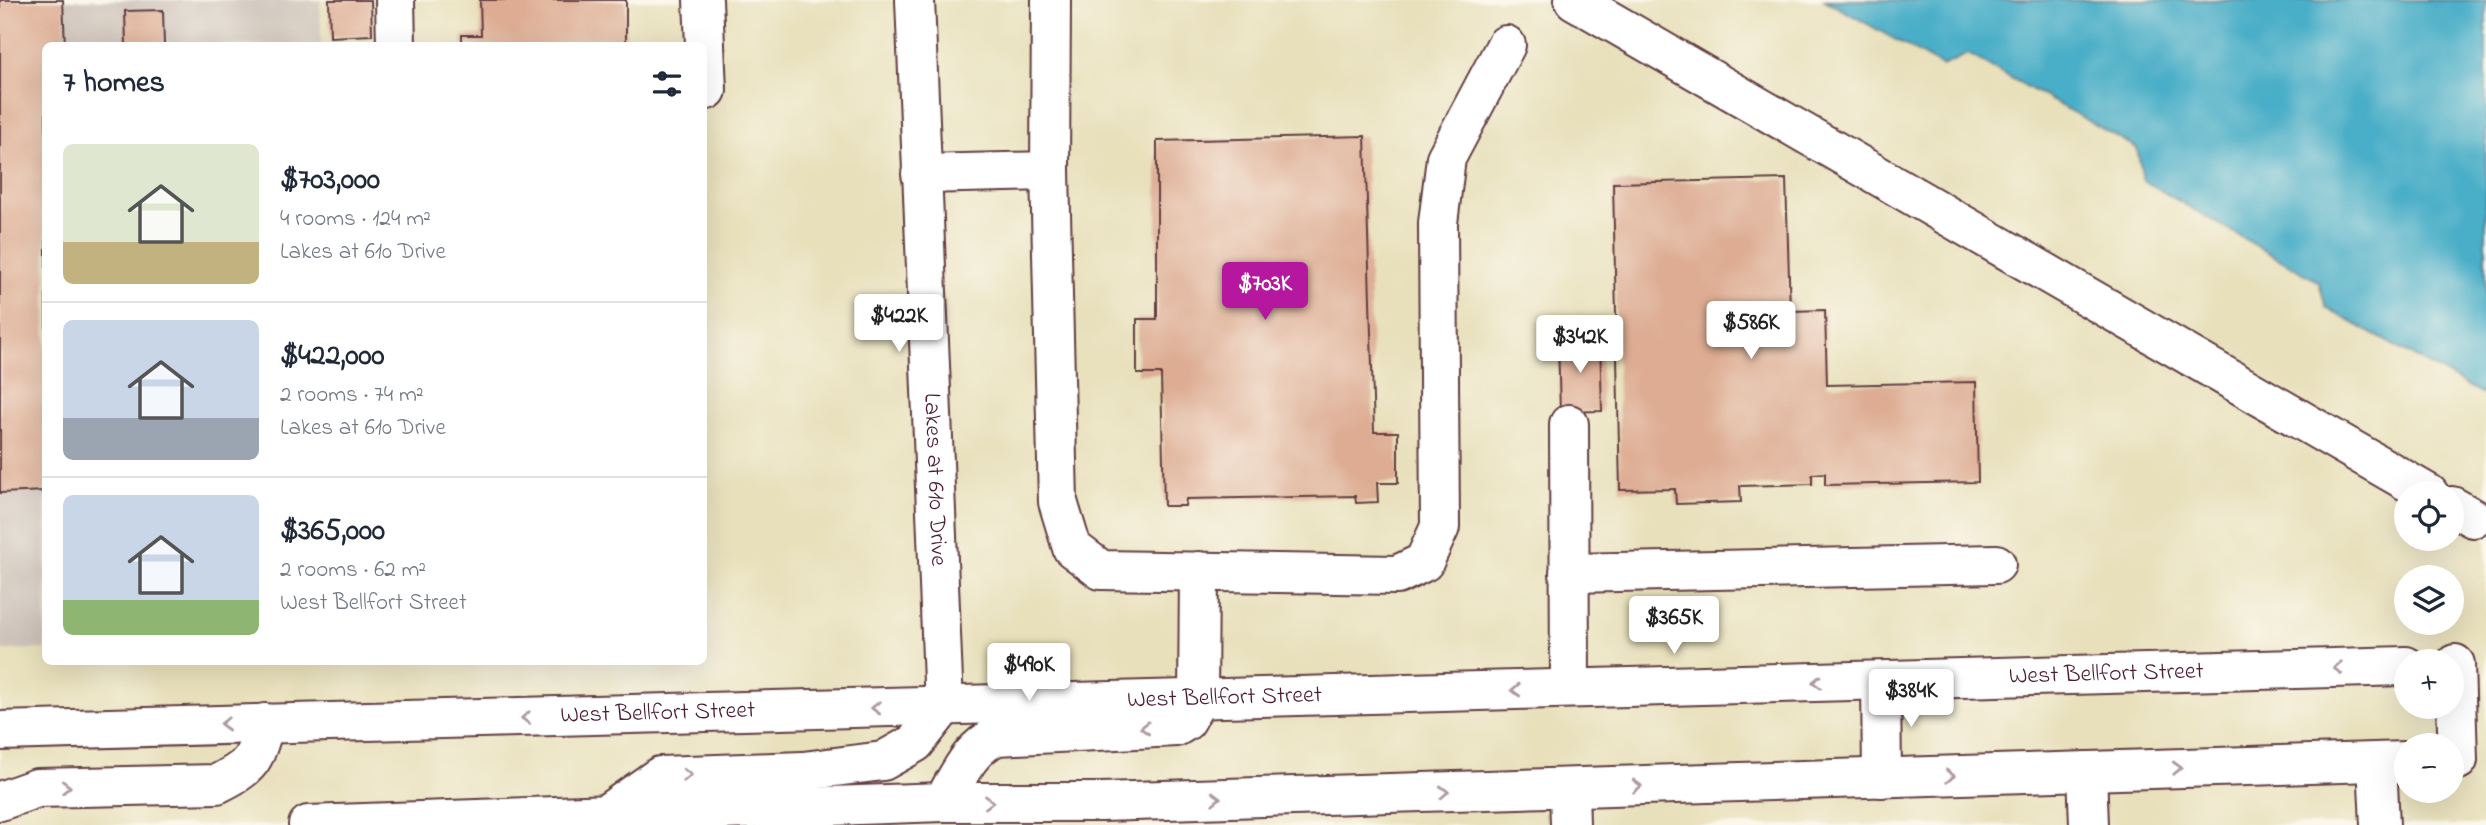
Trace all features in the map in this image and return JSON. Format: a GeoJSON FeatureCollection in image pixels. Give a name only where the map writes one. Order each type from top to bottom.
{"type":"FeatureCollection","features":[{"type":"Feature","properties":{"kind":"main road"},"geometry":{"type":"LineString","coordinates":[[395,0],[396,42]]}},
{"type":"Feature","properties":{"kind":"main road"},"geometry":{"type":"LineString","coordinates":[[703,0],[705,42]]}},
{"type":"Feature","properties":{"kind":"main road","name":"Lakes at 610 Drive"},"geometry":{"type":"LineString","coordinates":[[915,0],[944,706]]}},
{"type":"Feature","properties":{"kind":"main road"},"geometry":{"type":"LineString","coordinates":[[1051,0],[1050,171],[1058,502],[1072,548],[1101,570],[1397,575],[1424,562],[1440,527],[1438,223],[1446,158],[1506,45]]}},
{"type":"Feature","properties":{"kind":"main road"},"geometry":{"type":"LineString","coordinates":[[1574,0],[2406,481]]}},
{"type":"Feature","properties":{"kind":"main road"},"geometry":{"type":"LineString","coordinates":[[921,174],[1050,171]]}},
{"type":"Feature","properties":{"kind":"main road"},"geometry":{"type":"LineString","coordinates":[[1569,424],[1570,688]]}},
{"type":"Feature","properties":{"kind":"main road"},"geometry":{"type":"LineString","coordinates":[[1569,573],[1996,564]]}},
{"type":"Feature","properties":{"kind":"main road"},"geometry":{"type":"LineString","coordinates":[[944,813],[975,749],[997,736],[1176,727],[1186,721],[1198,699],[1199,571]]}},
{"type":"Feature","properties":{"kind":"main road"},"geometry":{"type":"LineString","coordinates":[[2464,664],[2465,760]]}},
{"type":"Feature","properties":{"kind":"main road","name":"West Bellfort Street"},"geometry":{"type":"LineString","coordinates":[[0,730],[418,721],[2394,666]]}},
{"type":"Feature","properties":{"kind":"main road"},"geometry":{"type":"LineString","coordinates":[[1881,681],[1882,778]]}},
{"type":"Feature","properties":{"kind":"main road"},"geometry":{"type":"LineString","coordinates":[[606,814],[660,776],[803,771],[883,761],[915,743],[944,706]]}},
{"type":"Feature","properties":{"kind":"main road"},"geometry":{"type":"LineString","coordinates":[[0,801],[37,788],[217,784],[242,771],[255,757],[265,723]]}},
{"type":"Feature","properties":{"kind":"main road"},"geometry":{"type":"LineString","coordinates":[[309,825],[606,814],[1102,813],[1570,807],[1882,778],[2392,762],[2380,825]]}},
{"type":"Feature","properties":{"kind":"main road"},"geometry":{"type":"LineString","coordinates":[[2087,771],[2088,825]]}},
{"type":"Feature","properties":{"kind":"shaded area"},"geometry":{"type":"Polygon","coordinates":[[[0,0],[320,0],[321,42],[42,42],[42,649],[0,650],[0,0]]]}},
{"type":"Feature","properties":{"kind":"water"},"geometry":{"type":"Polygon","coordinates":[[[1825,0],[2486,0],[2486,396],[2326,308],[2319,282],[2143,180],[2137,148],[1968,54],[1942,66],[1825,0]]]}},
{"type":"Feature","properties":{"kind":"building"},"geometry":{"type":"Polygon","coordinates":[[[0,0],[63,0],[65,42],[42,42],[42,491],[0,493],[0,0]]]}},
{"type":"Feature","properties":{"kind":"building"},"geometry":{"type":"Polygon","coordinates":[[[329,0],[371,0],[372,35],[330,37],[329,0]]]}},
{"type":"Feature","properties":{"kind":"building"},"geometry":{"type":"Polygon","coordinates":[[[480,0],[626,0],[626,42],[462,42],[462,35],[481,35],[480,0]]]}},
{"type":"Feature","properties":{"kind":"building"},"geometry":{"type":"Polygon","coordinates":[[[163,10],[164,42],[126,42],[125,11],[163,10]]]}},
{"type":"Feature","properties":{"kind":"building"},"geometry":{"type":"Polygon","coordinates":[[[1365,136],[1374,432],[1398,432],[1398,483],[1377,483],[1378,502],[1356,503],[1355,496],[1186,499],[1185,506],[1164,506],[1161,374],[1137,374],[1137,319],[1157,319],[1157,141],[1365,136]]]}},
{"type":"Feature","properties":{"kind":"building"},"geometry":{"type":"Polygon","coordinates":[[[1786,179],[1790,311],[1825,310],[1827,385],[1976,382],[1978,482],[1825,485],[1825,473],[1812,474],[1812,484],[1740,486],[1741,502],[1676,504],[1675,489],[1620,490],[1613,183],[1786,179]]]}},
{"type":"Feature","properties":{"kind":"building"},"geometry":{"type":"Polygon","coordinates":[[[1600,339],[1602,411],[1560,412],[1558,340],[1600,339]]]}}]}
